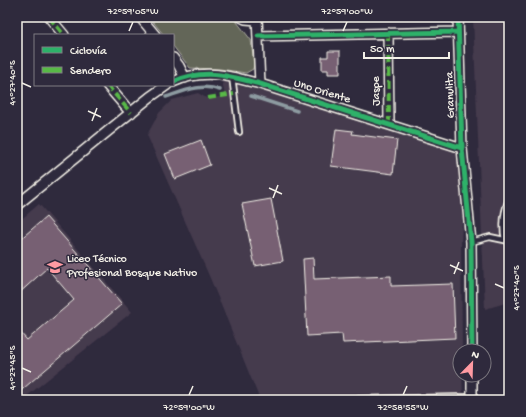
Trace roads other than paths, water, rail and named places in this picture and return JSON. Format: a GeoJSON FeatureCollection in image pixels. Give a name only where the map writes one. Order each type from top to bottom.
{"type":"FeatureCollection","features":[{"type":"Feature","properties":{"kind":"street"},"geometry":{"type":"LineString","coordinates":[[49,17],[63,34]]}},
{"type":"Feature","properties":{"kind":"street"},"geometry":{"type":"LineString","coordinates":[[140,17],[154,34]]}},
{"type":"Feature","properties":{"kind":"street"},"geometry":{"type":"LineString","coordinates":[[241,17],[245,19],[257,18],[260,84]]}},
{"type":"Feature","properties":{"kind":"street","name":"Granulita"},"geometry":{"type":"LineString","coordinates":[[458,17],[462,148],[471,242],[472,343]]}},
{"type":"Feature","properties":{"kind":"street"},"geometry":{"type":"LineString","coordinates":[[258,36],[458,32]]}},
{"type":"Feature","properties":{"kind":"street","name":"Jaspe"},"geometry":{"type":"LineString","coordinates":[[388,34],[389,124]]}},
{"type":"Feature","properties":{"kind":"street"},"geometry":{"type":"LineString","coordinates":[[174,59],[185,78]]}},
{"type":"Feature","properties":{"kind":"street","name":"Uno Oriente"},"geometry":{"type":"LineString","coordinates":[[174,82],[185,78],[210,74],[232,76],[462,148]]}},
{"type":"Feature","properties":{"kind":"street"},"geometry":{"type":"LineString","coordinates":[[108,86],[131,113]]}},
{"type":"Feature","properties":{"kind":"street"},"geometry":{"type":"LineString","coordinates":[[17,205],[84,149],[166,86]]}},
{"type":"Feature","properties":{"kind":"street"},"geometry":{"type":"LineString","coordinates":[[472,383],[472,398]]}},
{"type":"Feature","properties":{"kind":"lane"},"geometry":{"type":"LineString","coordinates":[[232,76],[239,132]]}},
{"type":"Feature","properties":{"kind":"lane"},"geometry":{"type":"LineString","coordinates":[[471,242],[490,237],[507,240],[503,223],[504,214],[509,199]]}},
{"type":"Feature","properties":{"kind":"lane"},"geometry":{"type":"LineString","coordinates":[[358,399],[472,398]]}},
{"type":"Feature","properties":{"kind":"waterway"},"geometry":{"type":"LineString","coordinates":[[166,97],[186,90],[206,87],[220,90]]}},
{"type":"Feature","properties":{"kind":"waterway"},"geometry":{"type":"LineString","coordinates":[[251,96],[297,111]]}},
{"type":"Feature","properties":{"kind":"place","name":"Liceo Técnico Profesional Bosque Nativo"},"geometry":{"type":"Point","coordinates":[55,267]}}]}
